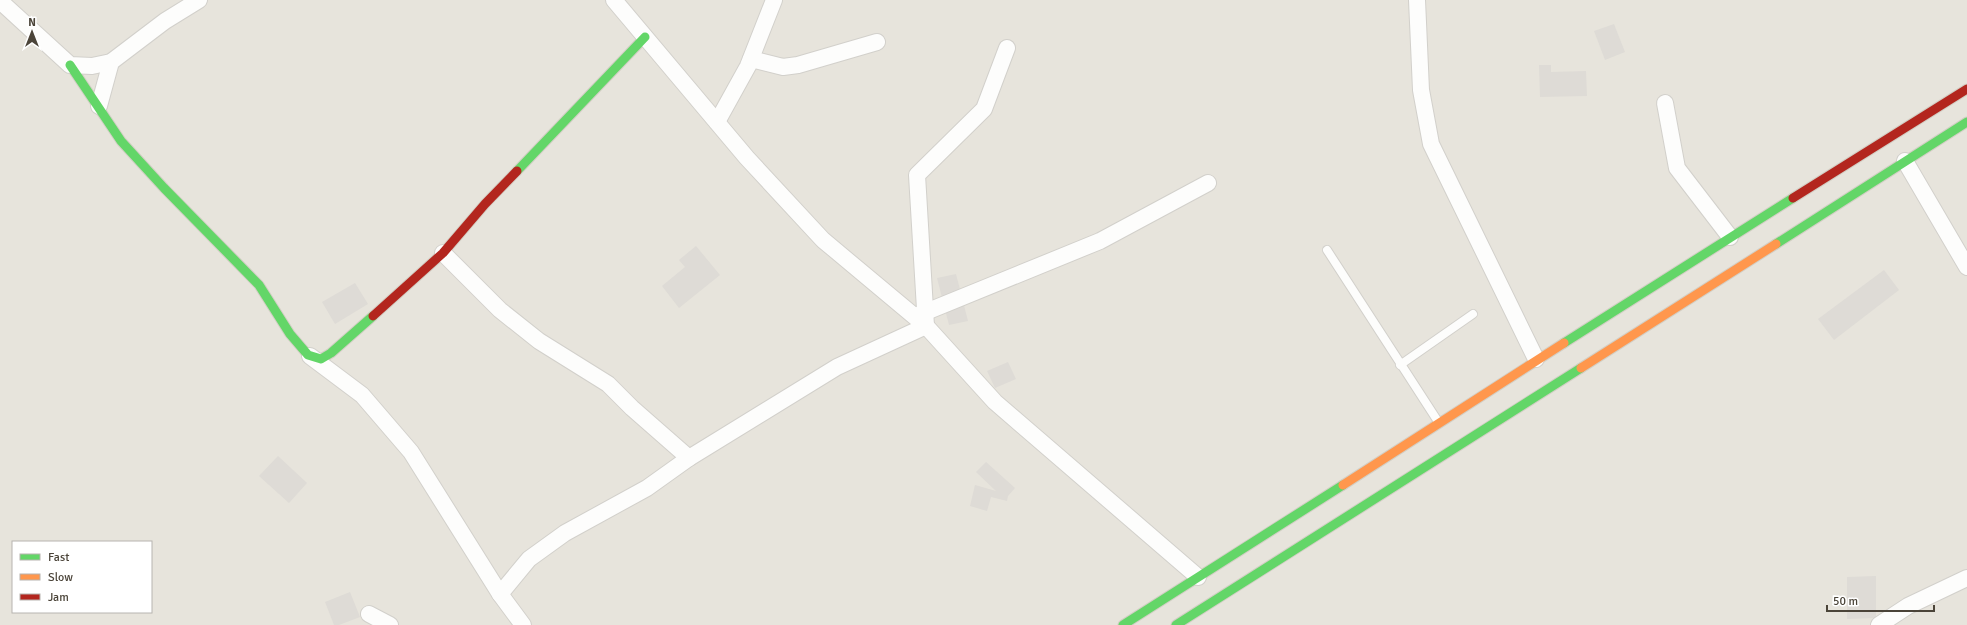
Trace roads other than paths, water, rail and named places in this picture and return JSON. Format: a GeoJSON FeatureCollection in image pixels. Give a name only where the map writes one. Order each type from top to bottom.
{"type":"FeatureCollection","features":[{"type":"Feature","properties":{"kind":"main road"},"geometry":{"type":"LineString","coordinates":[[70,66],[99,106],[121,141],[164,188],[259,285],[290,334],[308,355],[321,359],[331,353],[442,253],[485,204],[645,37]]}},
{"type":"Feature","properties":{"kind":"main road"},"geometry":{"type":"LineString","coordinates":[[1123,625],[1440,423],[1536,359],[1967,89]]}},
{"type":"Feature","properties":{"kind":"main road"},"geometry":{"type":"LineString","coordinates":[[1176,625],[1967,122]]}},
{"type":"Feature","properties":{"kind":"street"},"geometry":{"type":"LineString","coordinates":[[0,1],[70,66],[92,66],[111,62],[165,21],[199,0]]}},
{"type":"Feature","properties":{"kind":"street"},"geometry":{"type":"LineString","coordinates":[[614,0],[747,158],[823,240],[922,318],[995,402],[1198,577]]}},
{"type":"Feature","properties":{"kind":"street"},"geometry":{"type":"LineString","coordinates":[[718,122],[751,59],[774,0]]}},
{"type":"Feature","properties":{"kind":"street"},"geometry":{"type":"LineString","coordinates":[[1416,0],[1421,90],[1431,144],[1536,359]]}},
{"type":"Feature","properties":{"kind":"street"},"geometry":{"type":"LineString","coordinates":[[751,59],[783,67],[877,42]]}},
{"type":"Feature","properties":{"kind":"street"},"geometry":{"type":"LineString","coordinates":[[922,318],[917,175],[984,109],[1007,48]]}},
{"type":"Feature","properties":{"kind":"street"},"geometry":{"type":"LineString","coordinates":[[99,106],[111,62]]}},
{"type":"Feature","properties":{"kind":"street"},"geometry":{"type":"LineString","coordinates":[[1665,103],[1677,168],[1730,237]]}},
{"type":"Feature","properties":{"kind":"street"},"geometry":{"type":"LineString","coordinates":[[1905,161],[1967,267]]}},
{"type":"Feature","properties":{"kind":"street"},"geometry":{"type":"LineString","coordinates":[[500,594],[529,560],[566,533],[647,488],[689,458],[837,367],[922,318],[1100,241],[1208,183]]}},
{"type":"Feature","properties":{"kind":"street"},"geometry":{"type":"LineString","coordinates":[[442,253],[500,310],[539,341],[608,384],[632,408],[689,458]]}},
{"type":"Feature","properties":{"kind":"street"},"geometry":{"type":"LineString","coordinates":[[308,355],[362,395],[411,452],[500,594],[523,625]]}},
{"type":"Feature","properties":{"kind":"street"},"geometry":{"type":"LineString","coordinates":[[1879,625],[1908,606],[1967,578]]}},
{"type":"Feature","properties":{"kind":"street"},"geometry":{"type":"LineString","coordinates":[[369,614],[390,625]]}},
{"type":"Feature","properties":{"kind":"lane"},"geometry":{"type":"LineString","coordinates":[[1327,250],[1400,365],[1440,423]]}},
{"type":"Feature","properties":{"kind":"lane"},"geometry":{"type":"LineString","coordinates":[[1400,365],[1473,314]]}}]}
